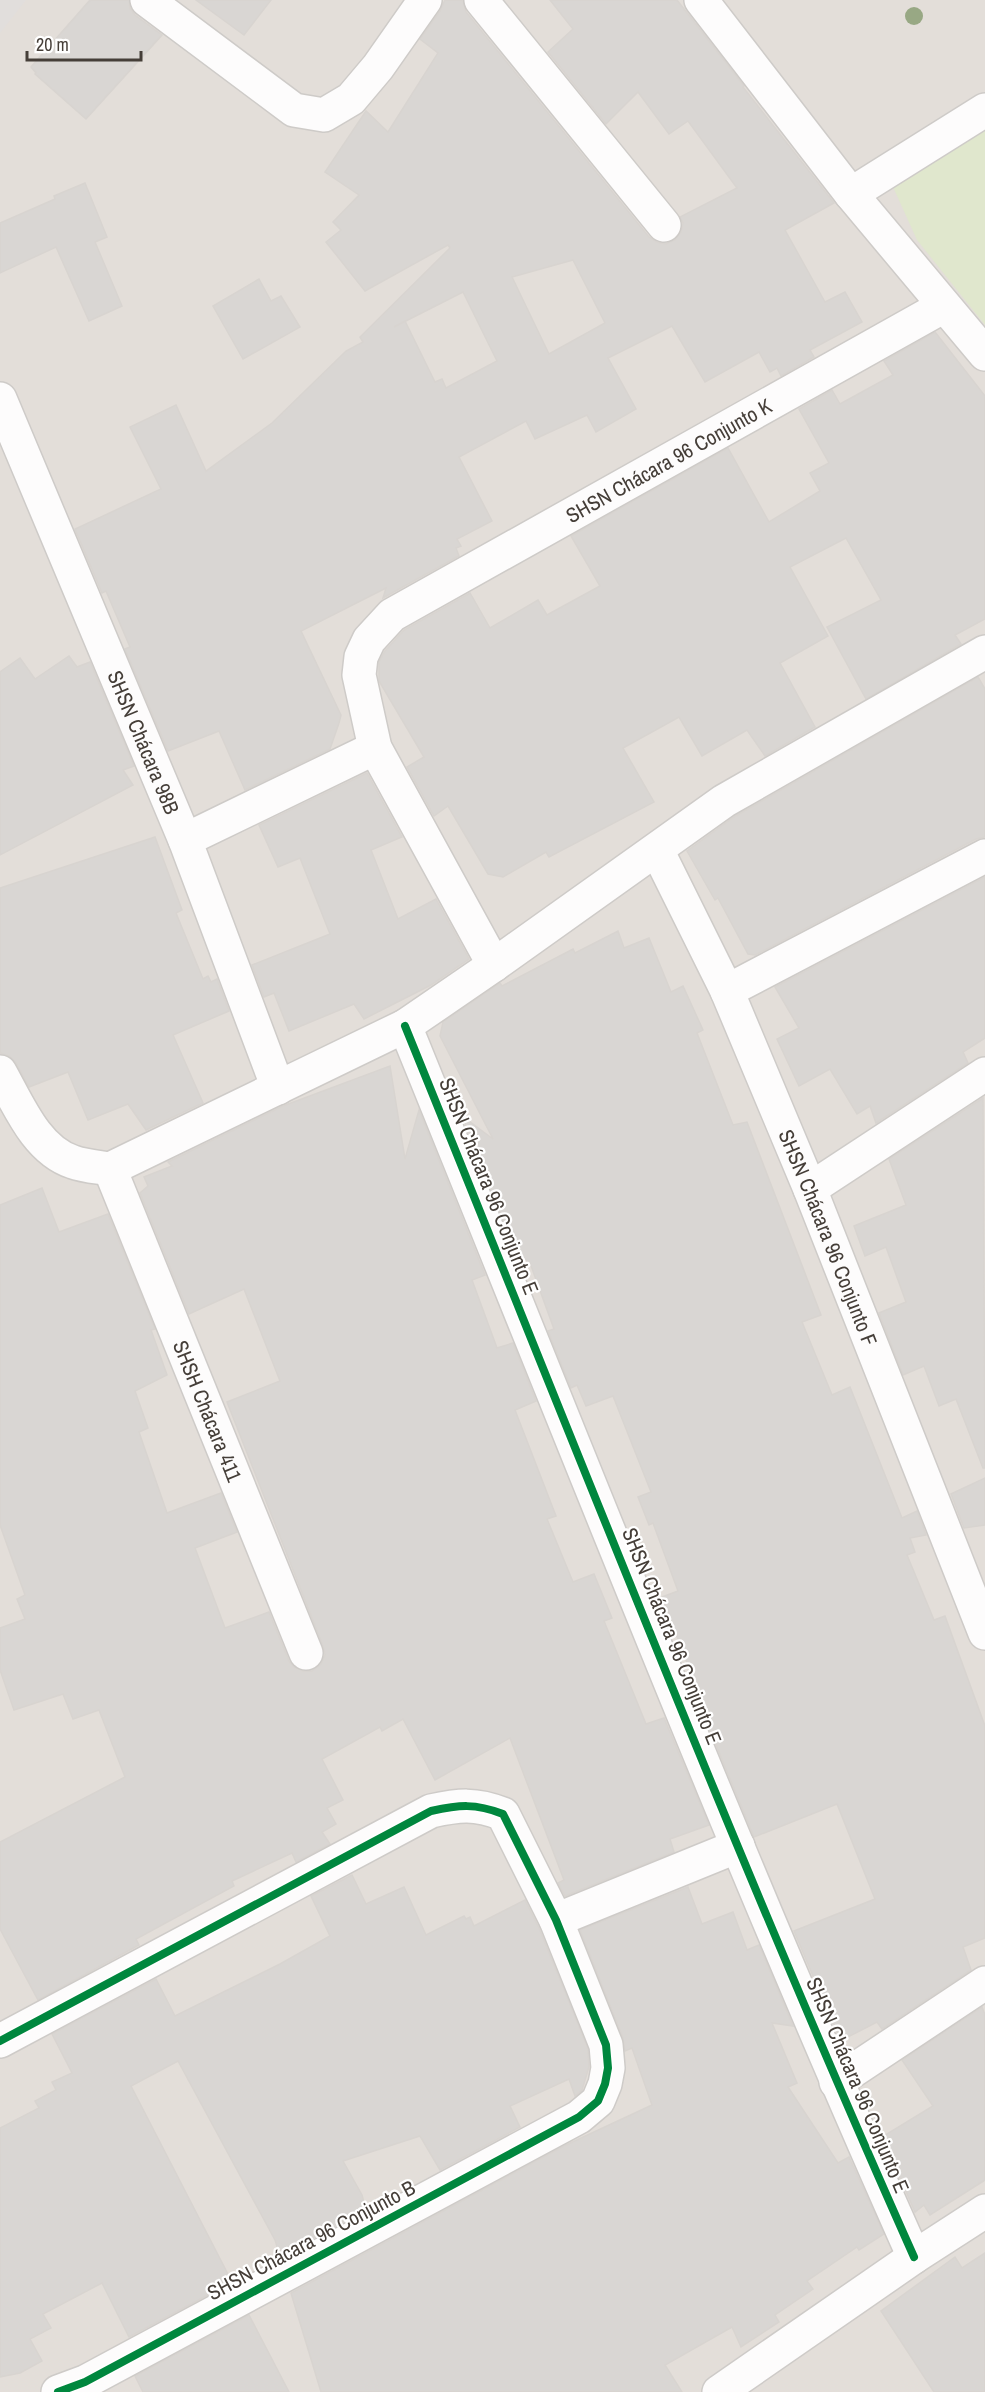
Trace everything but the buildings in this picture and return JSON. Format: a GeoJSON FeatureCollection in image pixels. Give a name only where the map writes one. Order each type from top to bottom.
{"type":"FeatureCollection","features":[{"type":"Feature","properties":{"kind":"street"},"geometry":{"type":"LineString","coordinates":[[147,0],[294,110],[324,115],[351,99],[378,67],[425,0]]}},
{"type":"Feature","properties":{"kind":"street"},"geometry":{"type":"LineString","coordinates":[[481,0],[664,225]]}},
{"type":"Feature","properties":{"kind":"street"},"geometry":{"type":"LineString","coordinates":[[701,0],[851,194],[985,354]]}},
{"type":"Feature","properties":{"kind":"street"},"geometry":{"type":"LineString","coordinates":[[851,194],[985,110]]}},
{"type":"Feature","properties":{"kind":"street","name":"SHSN Chácara 96 Conjunto K"},"geometry":{"type":"LineString","coordinates":[[494,965],[375,748],[359,675],[361,657],[369,640],[392,615],[944,306]]}},
{"type":"Feature","properties":{"kind":"street","name":"SHSN Chácara 98B"},"geometry":{"type":"LineString","coordinates":[[0,399],[185,840],[278,1088]]}},
{"type":"Feature","properties":{"kind":"street"},"geometry":{"type":"LineString","coordinates":[[0,1072],[39,1137],[54,1153],[74,1163],[110,1168],[405,1026],[724,801],[985,652]]}},
{"type":"Feature","properties":{"kind":"street"},"geometry":{"type":"LineString","coordinates":[[185,840],[375,748]]}},
{"type":"Feature","properties":{"kind":"street","name":"SHSN Chácara 96 Conjunto F"},"geometry":{"type":"LineString","coordinates":[[657,850],[727,991],[810,1189],[985,1633]]}},
{"type":"Feature","properties":{"kind":"street"},"geometry":{"type":"LineString","coordinates":[[727,991],[985,856]]}},
{"type":"Feature","properties":{"kind":"street","name":"SHSN Chácara 96 Conjunto E"},"geometry":{"type":"LineString","coordinates":[[405,1026],[738,1846],[836,2082],[914,2257]]}},
{"type":"Feature","properties":{"kind":"street"},"geometry":{"type":"LineString","coordinates":[[810,1189],[985,1074]]}},
{"type":"Feature","properties":{"kind":"street","name":"SHSH Chácara 411"},"geometry":{"type":"LineString","coordinates":[[110,1168],[306,1653]]}},
{"type":"Feature","properties":{"kind":"street","name":"SHSN Chácara 96 Conjunto B"},"geometry":{"type":"LineString","coordinates":[[0,2041],[431,1811],[458,1805],[482,1806],[503,1814],[556,1920],[606,2045],[608,2068],[605,2084],[598,2101],[579,2117],[85,2382],[58,2392]]}},
{"type":"Feature","properties":{"kind":"street"},"geometry":{"type":"LineString","coordinates":[[556,1920],[738,1846]]}},
{"type":"Feature","properties":{"kind":"street"},"geometry":{"type":"LineString","coordinates":[[836,2082],[985,1983]]}},
{"type":"Feature","properties":{"kind":"street"},"geometry":{"type":"LineString","coordinates":[[719,2392],[914,2257],[985,2211]]}},
{"type":"Feature","properties":{"kind":"shaded area"},"geometry":{"type":"Polygon","coordinates":[[[0,0],[985,0],[985,2392],[0,2392],[0,0]]]}},
{"type":"Feature","properties":{"kind":"shaded area"},"geometry":{"type":"Polygon","coordinates":[[[0,0],[26,0],[0,33],[0,0]]]}},
{"type":"Feature","properties":{"kind":"green space"},"geometry":{"type":"Polygon","coordinates":[[[985,114],[985,325],[917,240],[889,178],[985,114]]]}},
{"type":"Feature","properties":{"kind":"cycle path"},"geometry":{"type":"LineString","coordinates":[[405,1026],[717,1797],[914,2257]]}},
{"type":"Feature","properties":{"kind":"cycle path"},"geometry":{"type":"LineString","coordinates":[[0,2041],[431,1811],[467,1806],[503,1814],[556,1920],[606,2045],[608,2068],[605,2084],[598,2101],[579,2117],[85,2382],[58,2392]]}}]}
